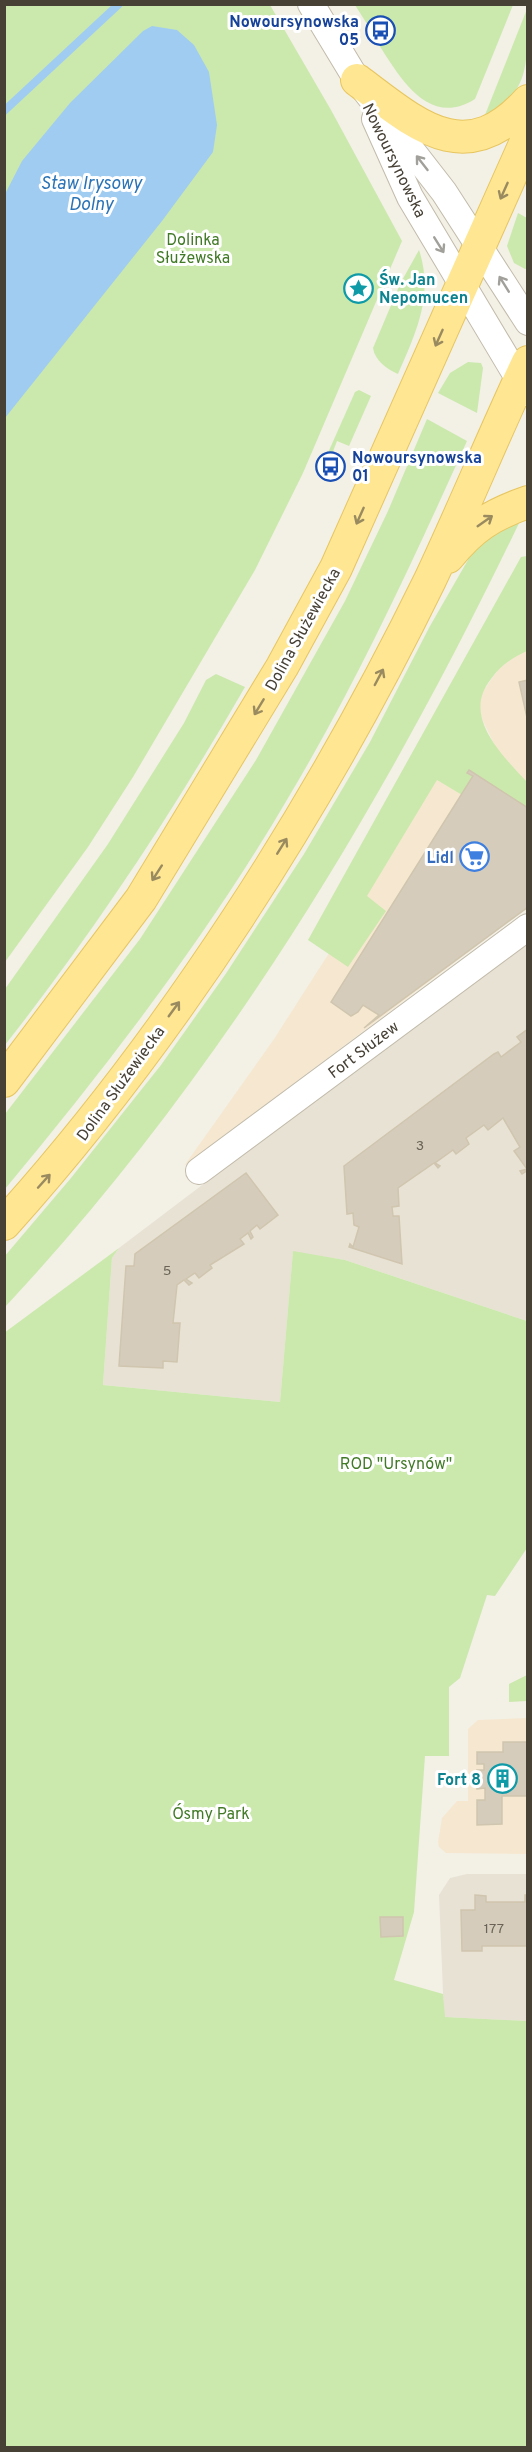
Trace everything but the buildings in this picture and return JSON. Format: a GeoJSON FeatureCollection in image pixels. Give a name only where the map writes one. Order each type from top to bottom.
{"type":"FeatureCollection","features":[{"type":"Feature","properties":{"kind":"main road"},"geometry":{"type":"LineString","coordinates":[[357,80],[419,126],[448,136],[480,134],[496,128],[511,120],[528,101]]}},
{"type":"Feature","properties":{"kind":"main road","name":"Dolina Służewiecka"},"geometry":{"type":"LineString","coordinates":[[4,1081],[141,899],[282,667],[336,568],[528,138]]}},
{"type":"Feature","properties":{"kind":"main road","name":"Dolina Służewiecka"},"geometry":{"type":"LineString","coordinates":[[4,1224],[74,1145],[183,996],[252,894],[347,738],[430,579],[525,378]]}},
{"type":"Feature","properties":{"kind":"main road"},"geometry":{"type":"LineString","coordinates":[[430,579],[466,534],[495,514],[528,502]]}},
{"type":"Feature","properties":{"kind":"street","name":"Nowoursynowska"},"geometry":{"type":"LineString","coordinates":[[311,4],[357,80],[444,192],[528,322]]}},
{"type":"Feature","properties":{"kind":"street","name":"Nowoursynowska"},"geometry":{"type":"LineString","coordinates":[[357,80],[410,197],[463,285],[525,378]]}},
{"type":"Feature","properties":{"kind":"street","name":"Fort Służew"},"geometry":{"type":"LineString","coordinates":[[199,1171],[528,927]]}},
{"type":"Feature","properties":{"kind":"shaded area"},"geometry":{"type":"Polygon","coordinates":[[[527,651],[527,908],[184,1166],[274,1039],[386,864],[464,724],[497,750],[482,719],[479,707],[481,694],[500,667],[512,657],[527,651]]]}},
{"type":"Feature","properties":{"kind":"shaded area"},"geometry":{"type":"Polygon","coordinates":[[[527,939],[527,1321],[345,1260],[293,1252],[280,1402],[103,1385],[112,1258],[119,1248],[527,939]]]}},
{"type":"Feature","properties":{"kind":"shaded area"},"geometry":{"type":"Polygon","coordinates":[[[527,1718],[527,1854],[446,1853],[439,1847],[438,1842],[442,1818],[457,1801],[468,1801],[468,1729],[478,1720],[527,1718]]]}},
{"type":"Feature","properties":{"kind":"shaded area"},"geometry":{"type":"Polygon","coordinates":[[[467,1874],[527,1874],[527,2021],[444,2017],[439,1895],[450,1878],[467,1874]]]}},
{"type":"Feature","properties":{"kind":"green space","name":"Dolinka Służewska"},"geometry":{"type":"Polygon","coordinates":[[[5,5],[270,5],[331,110],[402,241],[303,473],[255,570],[133,777],[88,847],[5,962],[5,5]]]}},
{"type":"Feature","properties":{"kind":"green space"},"geometry":{"type":"Polygon","coordinates":[[[355,5],[513,5],[475,99],[459,106],[444,108],[430,104],[407,85],[379,45],[389,39],[377,19],[367,24],[355,5]]]}},
{"type":"Feature","properties":{"kind":"green space"},"geometry":{"type":"Polygon","coordinates":[[[527,9],[526,59],[519,85],[500,106],[485,115],[527,9]]]}},
{"type":"Feature","properties":{"kind":"green space"},"geometry":{"type":"Polygon","coordinates":[[[518,213],[527,218],[528,268],[525,269],[514,263],[507,246],[518,213]]]}},
{"type":"Feature","properties":{"kind":"green space"},"geometry":{"type":"Polygon","coordinates":[[[419,250],[425,283],[424,298],[417,329],[398,374],[382,364],[373,348],[400,284],[419,250]]]}},
{"type":"Feature","properties":{"kind":"green space"},"geometry":{"type":"Polygon","coordinates":[[[468,362],[481,363],[483,368],[477,413],[438,393],[450,373],[468,362]]]}},
{"type":"Feature","properties":{"kind":"green space"},"geometry":{"type":"Polygon","coordinates":[[[359,390],[371,396],[349,446],[337,441],[324,475],[319,473],[355,392],[359,390]]]}},
{"type":"Feature","properties":{"kind":"green space"},"geometry":{"type":"Polygon","coordinates":[[[427,419],[467,441],[384,620],[316,750],[259,845],[192,947],[120,1046],[5,1189],[5,1114],[140,939],[256,760],[345,601],[388,511],[427,419]]]}},
{"type":"Feature","properties":{"kind":"green space"},"geometry":{"type":"Polygon","coordinates":[[[521,519],[469,625],[413,730],[355,832],[293,933],[227,1031],[157,1127],[83,1219],[5,1307],[4,1257],[71,1178],[161,1065],[225,975],[304,854],[370,742],[430,626],[480,539],[521,519]]]}},
{"type":"Feature","properties":{"kind":"green space"},"geometry":{"type":"Polygon","coordinates":[[[527,556],[527,651],[507,662],[495,674],[483,693],[480,707],[488,734],[527,782],[527,808],[469,771],[467,773],[473,776],[462,795],[437,780],[367,896],[386,911],[348,967],[308,940],[521,557],[527,556]]]}},
{"type":"Feature","properties":{"kind":"green space"},"geometry":{"type":"Polygon","coordinates":[[[216,674],[245,687],[190,780],[101,915],[5,1045],[5,989],[108,844],[184,723],[206,680],[216,674]]]}},
{"type":"Feature","properties":{"kind":"green space"},"geometry":{"type":"Polygon","coordinates":[[[119,1248],[112,1258],[103,1385],[280,1402],[293,1251],[345,1260],[527,1321],[527,1548],[495,1596],[487,1595],[460,1678],[449,1687],[449,1756],[425,1756],[414,1912],[394,1980],[443,1994],[445,2017],[527,2021],[527,2447],[5,2447],[4,1333],[119,1248]]]}},
{"type":"Feature","properties":{"kind":"green space"},"geometry":{"type":"Polygon","coordinates":[[[527,1675],[527,1701],[509,1702],[509,1684],[527,1675]]]}},
{"type":"Feature","properties":{"kind":"water","name":"Staw Irysowy Dolny"},"geometry":{"type":"Polygon","coordinates":[[[152,26],[177,30],[194,45],[209,72],[217,125],[213,152],[162,221],[5,418],[5,194],[22,161],[70,103],[143,31],[152,26]]]}},
{"type":"Feature","properties":{"kind":"waterway"},"geometry":{"type":"LineString","coordinates":[[4,111],[119,4]]}},
{"type":"Feature","properties":{"kind":"place","name":"Nowoursynowska 05"},"geometry":{"type":"Point","coordinates":[380,30]}},
{"type":"Feature","properties":{"kind":"place","name":"Św. Jan Nepomucen"},"geometry":{"type":"Point","coordinates":[358,288]}},
{"type":"Feature","properties":{"kind":"place","name":"Nowoursynowska 01"},"geometry":{"type":"Point","coordinates":[331,466]}},
{"type":"Feature","properties":{"kind":"place","name":"Lidl"},"geometry":{"type":"Point","coordinates":[475,857]}},
{"type":"Feature","properties":{"kind":"place","name":"Fort 8"},"geometry":{"type":"Point","coordinates":[502,1779]}},
{"type":"Feature","properties":{"kind":"park label","name":"ROD \"Ursynów\""},"geometry":{"type":"Point","coordinates":[396,1463]}},
{"type":"Feature","properties":{"kind":"park label","name":"Ósmy Park"},"geometry":{"type":"Point","coordinates":[211,1813]}}]}
